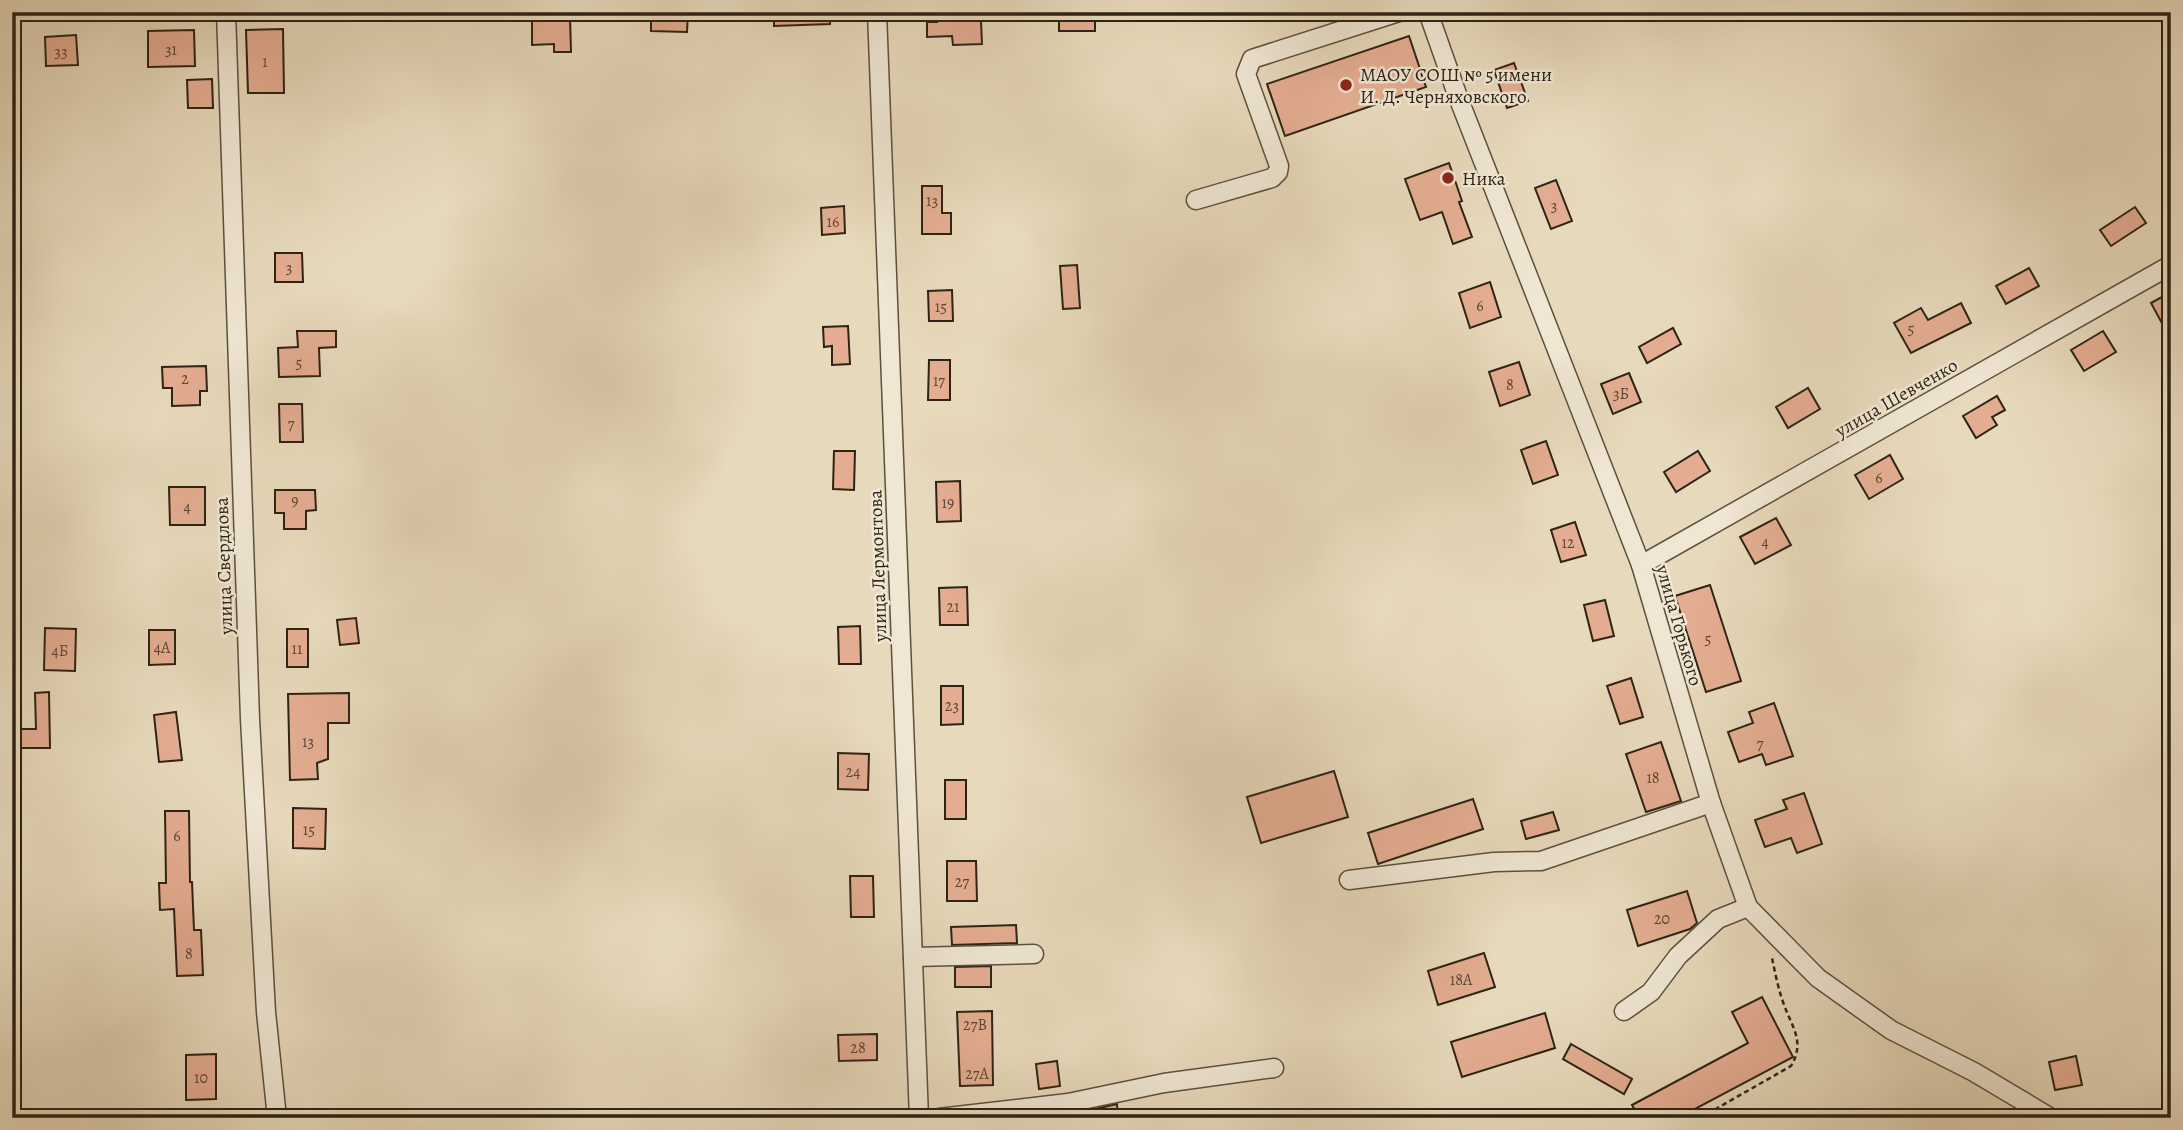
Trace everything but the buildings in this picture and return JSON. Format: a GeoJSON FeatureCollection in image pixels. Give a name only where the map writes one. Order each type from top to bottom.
{"type":"FeatureCollection","features":[{"type":"Feature","properties":{"kind":"street","name":"улица Свердлова"},"geometry":{"type":"LineString","coordinates":[[226,12],[250,719],[267,1012],[277,1118]]}},
{"type":"Feature","properties":{"kind":"street","name":"улица Лермонтова"},"geometry":{"type":"LineString","coordinates":[[877,12],[919,1118]]}},
{"type":"Feature","properties":{"kind":"street"},"geometry":{"type":"LineString","coordinates":[[1196,200],[1272,178],[1278,172],[1279,166],[1246,74],[1252,59],[1399,12]]}},
{"type":"Feature","properties":{"kind":"street","name":"улица Горького"},"geometry":{"type":"LineString","coordinates":[[1428,12],[1458,97],[1641,565],[1711,803],[1748,907],[1818,978],[1891,1030],[1974,1072],[2051,1118]]}},
{"type":"Feature","properties":{"kind":"street","name":"улица Шевченко"},"geometry":{"type":"LineString","coordinates":[[1641,565],[2171,265]]}},
{"type":"Feature","properties":{"kind":"street"},"geometry":{"type":"LineString","coordinates":[[1349,880],[1494,862],[1541,861],[1711,803]]}},
{"type":"Feature","properties":{"kind":"street"},"geometry":{"type":"LineString","coordinates":[[1624,1011],[1651,992],[1678,956],[1718,919],[1748,907]]}},
{"type":"Feature","properties":{"kind":"street"},"geometry":{"type":"LineString","coordinates":[[913,957],[1034,954]]}},
{"type":"Feature","properties":{"kind":"street"},"geometry":{"type":"LineString","coordinates":[[939,1118],[1068,1103],[1164,1083],[1274,1068]]}},
{"type":"Feature","properties":{"kind":"path"},"geometry":{"type":"LineString","coordinates":[[1700,1118],[1791,1066],[1798,1054],[1794,1026],[1783,1003],[1768,927]]}},
{"type":"Feature","properties":{"kind":"place","name":"МАОУ СОШ № 5 имени И. Д. Черняховского"},"geometry":{"type":"Point","coordinates":[1346,85]}},
{"type":"Feature","properties":{"kind":"place","name":"Ника"},"geometry":{"type":"Point","coordinates":[1448,178]}}]}
